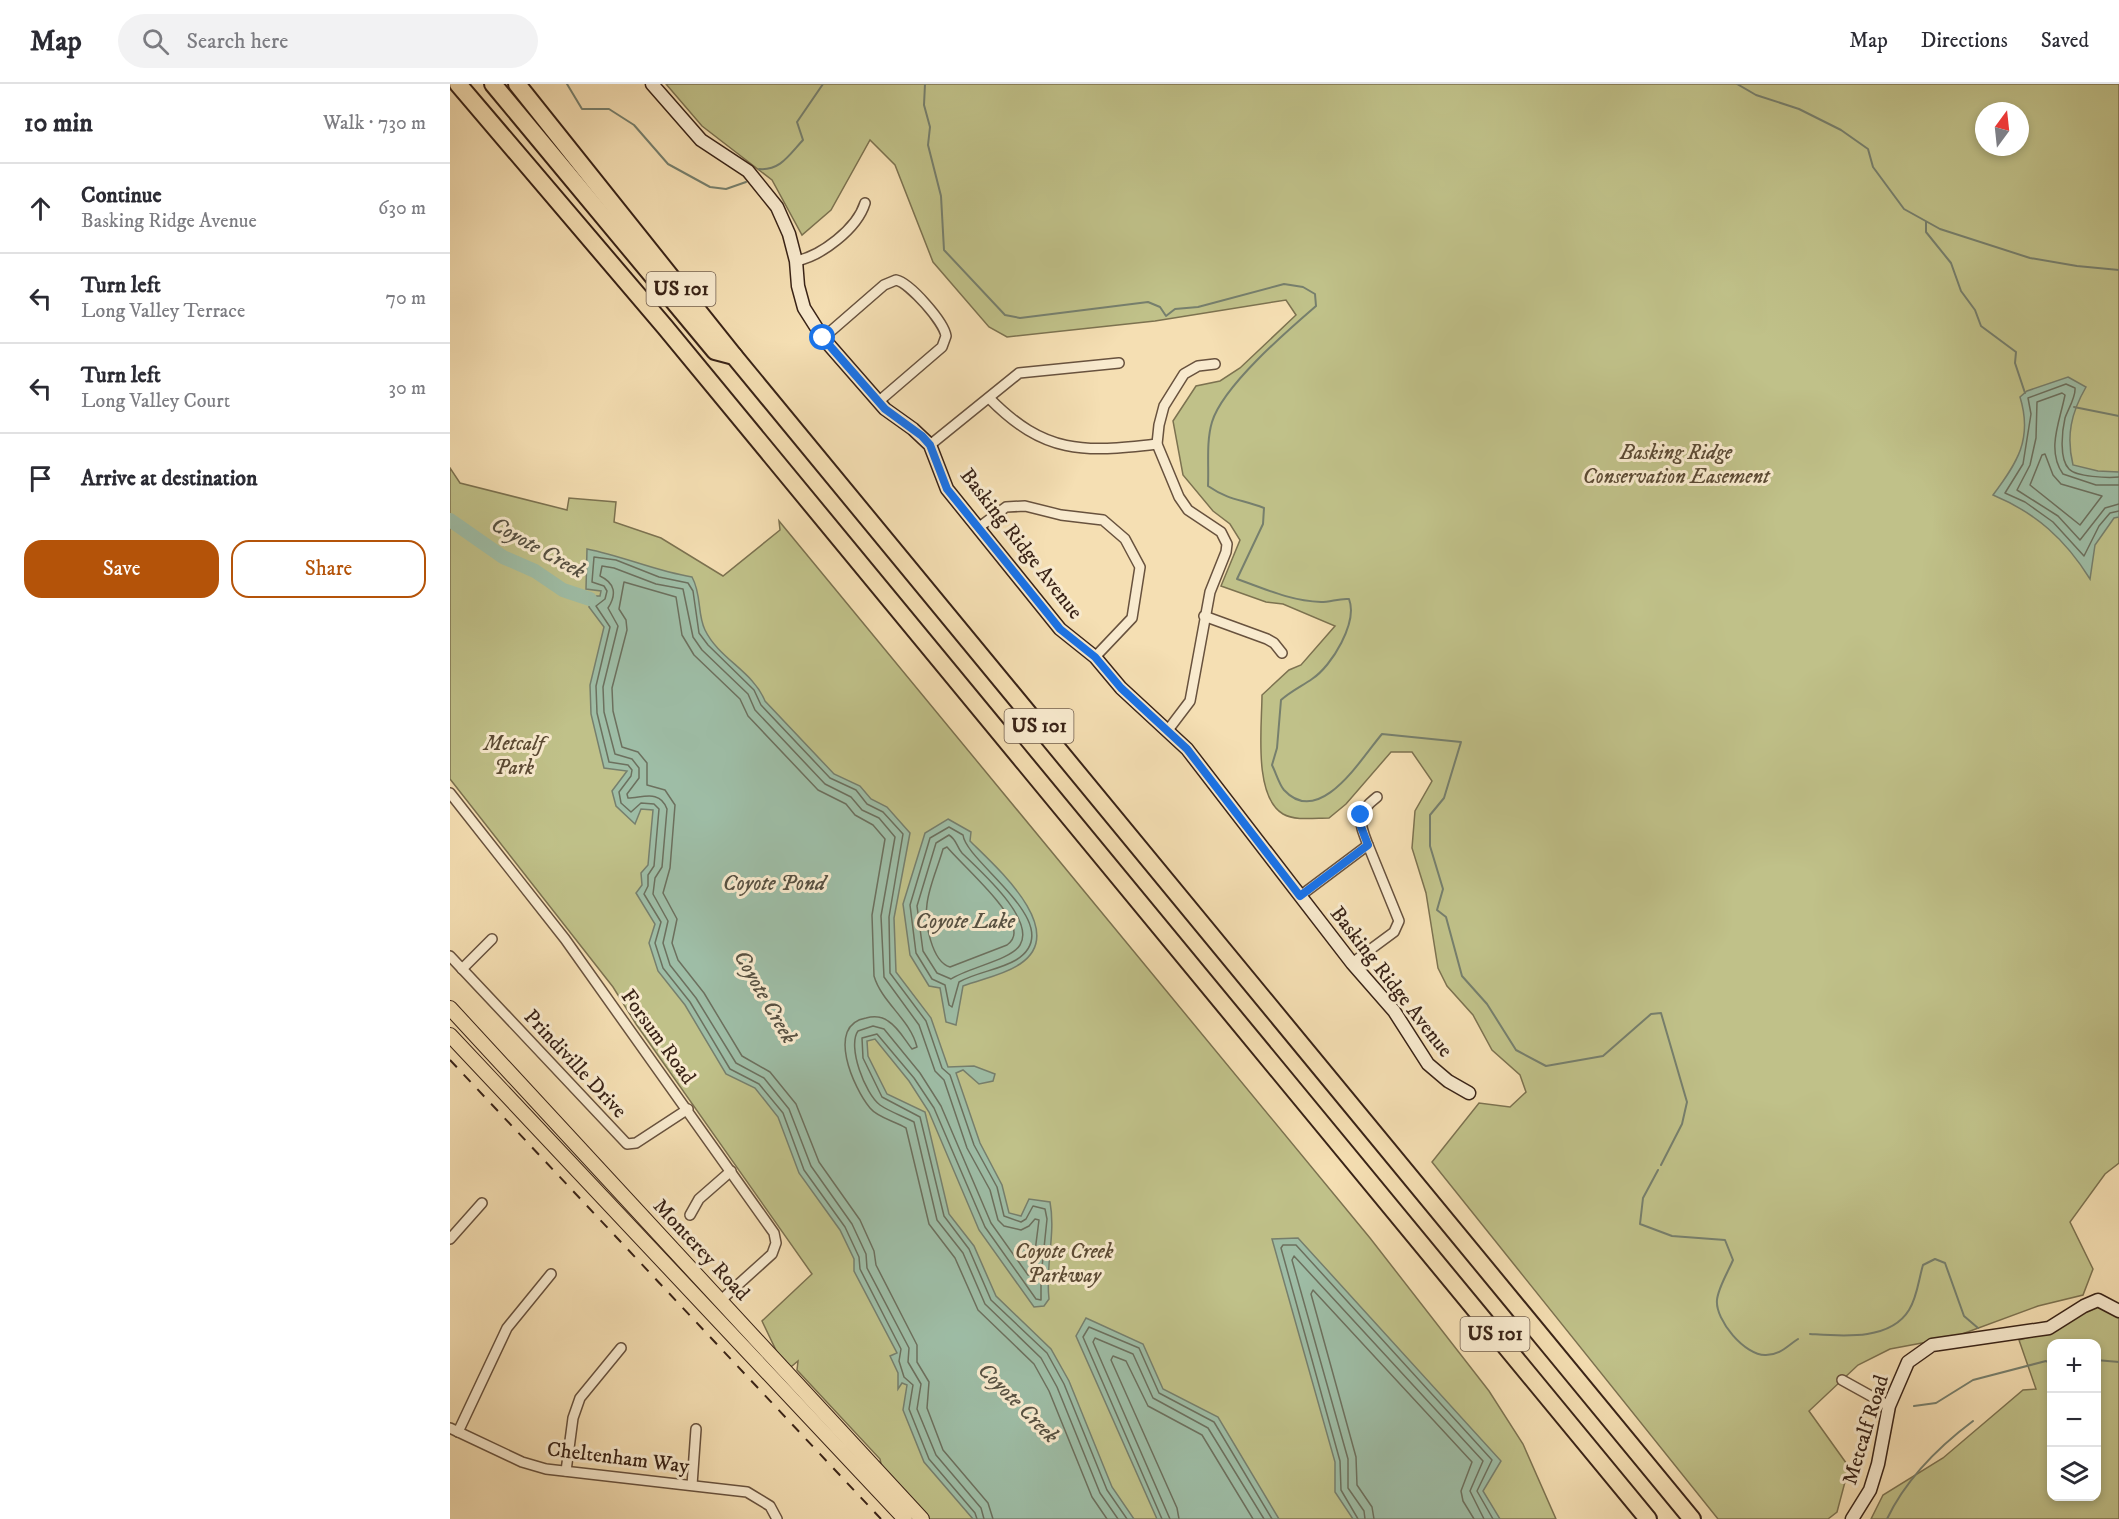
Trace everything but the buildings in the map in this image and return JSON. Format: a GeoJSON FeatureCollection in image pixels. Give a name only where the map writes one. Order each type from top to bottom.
{"type":"FeatureCollection","features":[{"type":"Feature","properties":{"kind":"highway","name":"US 101"},"geometry":{"type":"LineString","coordinates":[[458,84],[665,327],[1648,1519]]}},
{"type":"Feature","properties":{"kind":"highway"},"geometry":{"type":"LineString","coordinates":[[483,84],[655,298],[665,327]]}},
{"type":"Feature","properties":{"kind":"highway"},"geometry":{"type":"LineString","coordinates":[[493,84],[715,351],[734,356]]}},
{"type":"Feature","properties":{"kind":"highway","name":"US 101"},"geometry":{"type":"LineString","coordinates":[[517,84],[734,356],[1692,1519]]}},
{"type":"Feature","properties":{"kind":"highway"},"geometry":{"type":"LineString","coordinates":[[532,84],[542,115]]}},
{"type":"Feature","properties":{"kind":"main road","name":"Monterey Road"},"geometry":{"type":"LineString","coordinates":[[450,1008],[922,1519]]}},
{"type":"Feature","properties":{"kind":"main road","name":"Monterey Road"},"geometry":{"type":"LineString","coordinates":[[450,1035],[904,1519]]}},
{"type":"Feature","properties":{"kind":"street","name":"Basking Ridge Avenue"},"geometry":{"type":"LineString","coordinates":[[652,84],[701,140],[748,171],[766,191],[784,220],[796,261],[798,286],[804,308],[823,338],[878,402],[930,445],[947,489],[1060,629],[1095,657],[1121,688],[1187,749],[1352,963],[1394,1011],[1428,1064],[1448,1081],[1469,1093]]}},
{"type":"Feature","properties":{"kind":"street"},"geometry":{"type":"LineString","coordinates":[[796,261],[813,256],[853,223],[865,203]]}},
{"type":"Feature","properties":{"kind":"street"},"geometry":{"type":"LineString","coordinates":[[823,338],[884,285],[896,280],[908,285],[943,325],[946,336],[942,347],[878,402]]}},
{"type":"Feature","properties":{"kind":"street"},"geometry":{"type":"LineString","coordinates":[[930,445],[1023,371],[1119,363]]}},
{"type":"Feature","properties":{"kind":"street"},"geometry":{"type":"LineString","coordinates":[[1168,730],[1190,701],[1204,616],[1227,544],[1221,532],[1188,510],[1179,497],[1157,444],[1161,415],[1172,389],[1191,369],[1215,364]]}},
{"type":"Feature","properties":{"kind":"street"},"geometry":{"type":"LineString","coordinates":[[990,398],[1028,431],[1066,446],[1106,449],[1157,444]]}},
{"type":"Feature","properties":{"kind":"street"},"geometry":{"type":"LineString","coordinates":[[978,528],[1006,507],[1025,506],[1061,515],[1103,520],[1125,539],[1140,567],[1132,618],[1095,657]]}},
{"type":"Feature","properties":{"kind":"street"},"geometry":{"type":"LineString","coordinates":[[1204,616],[1268,639],[1282,653]]}},
{"type":"Feature","properties":{"kind":"street","name":"Forsum Road"},"geometry":{"type":"LineString","coordinates":[[450,793],[565,939],[774,1233],[776,1243],[772,1254],[720,1301]]}},
{"type":"Feature","properties":{"kind":"street"},"geometry":{"type":"LineString","coordinates":[[1352,963],[1394,932],[1399,921],[1360,824],[1364,808],[1377,797]]}},
{"type":"Feature","properties":{"kind":"street"},"geometry":{"type":"LineString","coordinates":[[1300,896],[1368,845]]}},
{"type":"Feature","properties":{"kind":"street"},"geometry":{"type":"LineString","coordinates":[[462,969],[492,939]]}},
{"type":"Feature","properties":{"kind":"street","name":"Prindiville Drive"},"geometry":{"type":"LineString","coordinates":[[450,957],[627,1144],[636,1143],[688,1109]]}},
{"type":"Feature","properties":{"kind":"street"},"geometry":{"type":"LineString","coordinates":[[690,1215],[699,1199],[731,1172]]}},
{"type":"Feature","properties":{"kind":"street"},"geometry":{"type":"LineString","coordinates":[[450,1239],[482,1203]]}},
{"type":"Feature","properties":{"kind":"street"},"geometry":{"type":"LineString","coordinates":[[454,1430],[507,1328],[551,1274]]}},
{"type":"Feature","properties":{"kind":"street","name":"Metcalf Road"},"geometry":{"type":"LineString","coordinates":[[1852,1519],[1870,1490],[1878,1464],[1889,1406],[1908,1362],[1932,1345],[2049,1328],[2098,1300],[2119,1311]]}},
{"type":"Feature","properties":{"kind":"street"},"geometry":{"type":"LineString","coordinates":[[566,1472],[573,1418],[580,1398],[621,1348]]}},
{"type":"Feature","properties":{"kind":"street"},"geometry":{"type":"LineString","coordinates":[[1842,1380],[1889,1406]]}},
{"type":"Feature","properties":{"kind":"street"},"geometry":{"type":"LineString","coordinates":[[692,1485],[696,1429]]}},
{"type":"Feature","properties":{"kind":"street","name":"Cheltenham Way"},"geometry":{"type":"LineString","coordinates":[[454,1430],[522,1462],[566,1472],[747,1492],[770,1506],[777,1519]]}},
{"type":"Feature","properties":{"kind":"green space","name":"Basking Ridge Conservation Easement"},"geometry":{"type":"Polygon","coordinates":[[[666,84],[2119,84],[2119,1163],[2105,1174],[2070,1222],[2093,1269],[2083,1295],[2038,1306],[1954,1337],[1890,1349],[1858,1365],[1809,1411],[1849,1467],[1837,1512],[1828,1519],[1718,1519],[1432,1162],[1479,1103],[1510,1107],[1526,1092],[1520,1075],[1492,1050],[1473,1015],[1447,986],[1438,968],[1426,893],[1412,848],[1415,811],[1432,781],[1412,752],[1391,752],[1346,804],[1329,818],[1293,818],[1283,814],[1273,805],[1267,792],[1261,759],[1262,695],[1289,670],[1301,665],[1335,626],[1283,604],[1266,602],[1221,586],[1240,540],[1230,524],[1213,511],[1183,475],[1173,421],[1196,386],[1220,381],[1240,368],[1296,315],[1286,300],[1155,321],[1007,337],[989,327],[933,262],[895,165],[870,140],[831,210],[802,235],[772,180],[702,126],[666,84]]]}},
{"type":"Feature","properties":{"kind":"green space","name":"Coyote Creek Parkway"},"geometry":{"type":"Polygon","coordinates":[[[450,468],[460,483],[567,510],[569,498],[616,502],[614,522],[661,538],[723,576],[780,530],[779,521],[1370,1238],[1489,1391],[1523,1444],[1556,1519],[923,1519],[884,1477],[880,1459],[797,1370],[798,1361],[786,1371],[762,1321],[812,1274],[636,1024],[613,987],[450,779],[450,468]]]}},
{"type":"Feature","properties":{"kind":"green space"},"geometry":{"type":"Polygon","coordinates":[[[2096,1305],[2119,1315],[2119,1519],[1871,1519],[1883,1495],[1943,1458],[2023,1390],[2036,1389],[2019,1340],[2060,1328],[2096,1305]]]}},
{"type":"Feature","properties":{"kind":"water"},"geometry":{"type":"Polygon","coordinates":[[[2068,377],[2086,387],[2073,415],[2071,425],[2070,444],[2073,465],[2098,471],[2119,472],[2119,517],[2114,518],[2095,545],[2090,579],[2060,540],[2048,529],[2023,510],[1993,495],[2016,461],[2020,450],[2025,426],[2020,397],[2027,391],[2068,377]]]}},
{"type":"Feature","properties":{"kind":"water","name":"Coyote Pond"},"geometry":{"type":"Polygon","coordinates":[[[587,549],[692,577],[697,591],[701,618],[711,640],[753,681],[765,701],[834,774],[860,786],[871,799],[887,807],[910,833],[894,918],[896,972],[931,1018],[948,1067],[974,1066],[995,1074],[993,1081],[979,1084],[963,1070],[956,1073],[980,1143],[1002,1185],[1009,1213],[1021,1216],[1029,1199],[1050,1202],[1052,1226],[1048,1274],[1049,1299],[1044,1306],[1034,1307],[979,1230],[929,1112],[909,1081],[875,1039],[867,1041],[868,1056],[887,1094],[925,1112],[949,1214],[974,1246],[996,1296],[1051,1349],[1069,1381],[1112,1487],[1134,1519],[973,1519],[924,1462],[903,1410],[907,1385],[902,1383],[898,1389],[898,1373],[890,1356],[897,1353],[854,1271],[854,1259],[840,1230],[799,1173],[778,1117],[755,1088],[726,1074],[685,1005],[658,971],[649,943],[655,924],[636,893],[642,885],[641,873],[648,865],[653,810],[641,809],[635,824],[616,806],[612,791],[627,771],[604,768],[591,714],[590,685],[604,627],[589,607],[590,596],[600,596],[601,591],[586,589],[587,549]]]}},
{"type":"Feature","properties":{"kind":"water","name":"Coyote Lake"},"geometry":{"type":"Polygon","coordinates":[[[948,819],[971,832],[970,841],[1010,882],[1033,917],[1037,934],[1033,950],[1020,964],[1000,974],[963,986],[956,1025],[946,1022],[940,988],[929,986],[910,955],[903,904],[925,833],[948,819]]]}},
{"type":"Feature","properties":{"kind":"water"},"geometry":{"type":"Polygon","coordinates":[[[1298,1238],[1501,1461],[1483,1491],[1500,1519],[1353,1519],[1335,1492],[1335,1462],[1272,1239],[1298,1238]]]}},
{"type":"Feature","properties":{"kind":"water"},"geometry":{"type":"Polygon","coordinates":[[[1086,1318],[1143,1344],[1163,1389],[1218,1417],[1279,1519],[1157,1519],[1076,1336],[1086,1318]]]}},
{"type":"Feature","properties":{"kind":"waterway"},"geometry":{"type":"LineString","coordinates":[[567,84],[582,109],[609,109],[634,125],[668,164],[710,187],[726,189],[746,182]]}},
{"type":"Feature","properties":{"kind":"waterway"},"geometry":{"type":"LineString","coordinates":[[759,169],[778,165],[803,140],[797,122],[823,84]]}},
{"type":"Feature","properties":{"kind":"waterway"},"geometry":{"type":"LineString","coordinates":[[925,84],[924,105],[930,127],[928,145],[941,196],[944,250],[1005,315],[1020,318],[1148,302],[1160,307],[1166,316],[1175,309],[1198,307],[1284,284],[1303,287],[1315,294],[1316,306],[1257,360],[1229,392],[1218,408],[1209,438],[1208,486],[1229,497],[1264,508],[1263,524],[1237,579],[1278,594],[1310,601],[1349,599],[1351,609],[1347,631],[1335,654],[1320,673],[1281,700],[1277,748],[1272,765],[1284,790],[1298,800],[1312,801],[1326,795],[1339,785],[1382,734],[1461,742],[1444,798],[1430,815],[1430,846],[1443,889],[1437,910],[1446,917],[1462,976],[1487,1004],[1516,1050],[1546,1066],[1603,1056],[1651,1014],[1661,1013],[1687,1102],[1682,1124],[1661,1165]]}},
{"type":"Feature","properties":{"kind":"waterway"},"geometry":{"type":"LineString","coordinates":[[1737,84],[1756,95],[1799,109],[1841,130],[1868,149],[1873,167],[1904,209],[1940,229],[2030,258],[2119,270]]}},
{"type":"Feature","properties":{"kind":"waterway"},"geometry":{"type":"LineString","coordinates":[[1926,222],[1926,232],[1951,263],[1961,291],[1975,310],[1981,326],[2016,352],[2015,363],[2025,393]]}},
{"type":"Feature","properties":{"kind":"waterway"},"geometry":{"type":"LineString","coordinates":[[2074,407],[2119,416]]}},
{"type":"Feature","properties":{"kind":"waterway","name":"Coyote Creek"},"geometry":{"type":"LineString","coordinates":[[450,520],[503,557],[535,571],[563,590],[590,599]]}},
{"type":"Feature","properties":{"kind":"waterway"},"geometry":{"type":"LineString","coordinates":[[1658,1170],[1643,1198],[1640,1224],[1672,1236],[1725,1240],[1733,1260],[1719,1290],[1718,1308],[1726,1326],[1749,1350],[1758,1354],[1771,1355],[1783,1350],[1798,1339]]}},
{"type":"Feature","properties":{"kind":"waterway"},"geometry":{"type":"LineString","coordinates":[[1810,1334],[1864,1334],[1890,1327],[1901,1320],[1912,1305],[1923,1265],[1935,1259],[1945,1263],[1964,1316],[1978,1328]]}},
{"type":"Feature","properties":{"kind":"waterway"},"geometry":{"type":"LineString","coordinates":[[2101,1360],[2119,1362]]}},
{"type":"Feature","properties":{"kind":"waterway"},"geometry":{"type":"LineString","coordinates":[[1914,1406],[1936,1403],[1973,1380],[2047,1362]]}},
{"type":"Feature","properties":{"kind":"waterway"},"geometry":{"type":"LineString","coordinates":[[1887,1519],[1903,1491],[1924,1465],[1973,1421]]}},
{"type":"Feature","properties":{"kind":"railway"},"geometry":{"type":"LineString","coordinates":[[450,1060],[881,1519]]}},
{"type":"Feature","properties":{"kind":"route"},"geometry":{"type":"LineString","coordinates":[[823,338],[885,409],[922,436],[930,445],[947,489],[1060,629],[1095,657],[1121,688],[1187,749],[1300,896],[1368,845],[1360,824],[1361,815]]}},
{"type":"Feature","properties":{"kind":"park label","name":"Metcalf Park"},"geometry":{"type":"Point","coordinates":[514,756]}}]}
